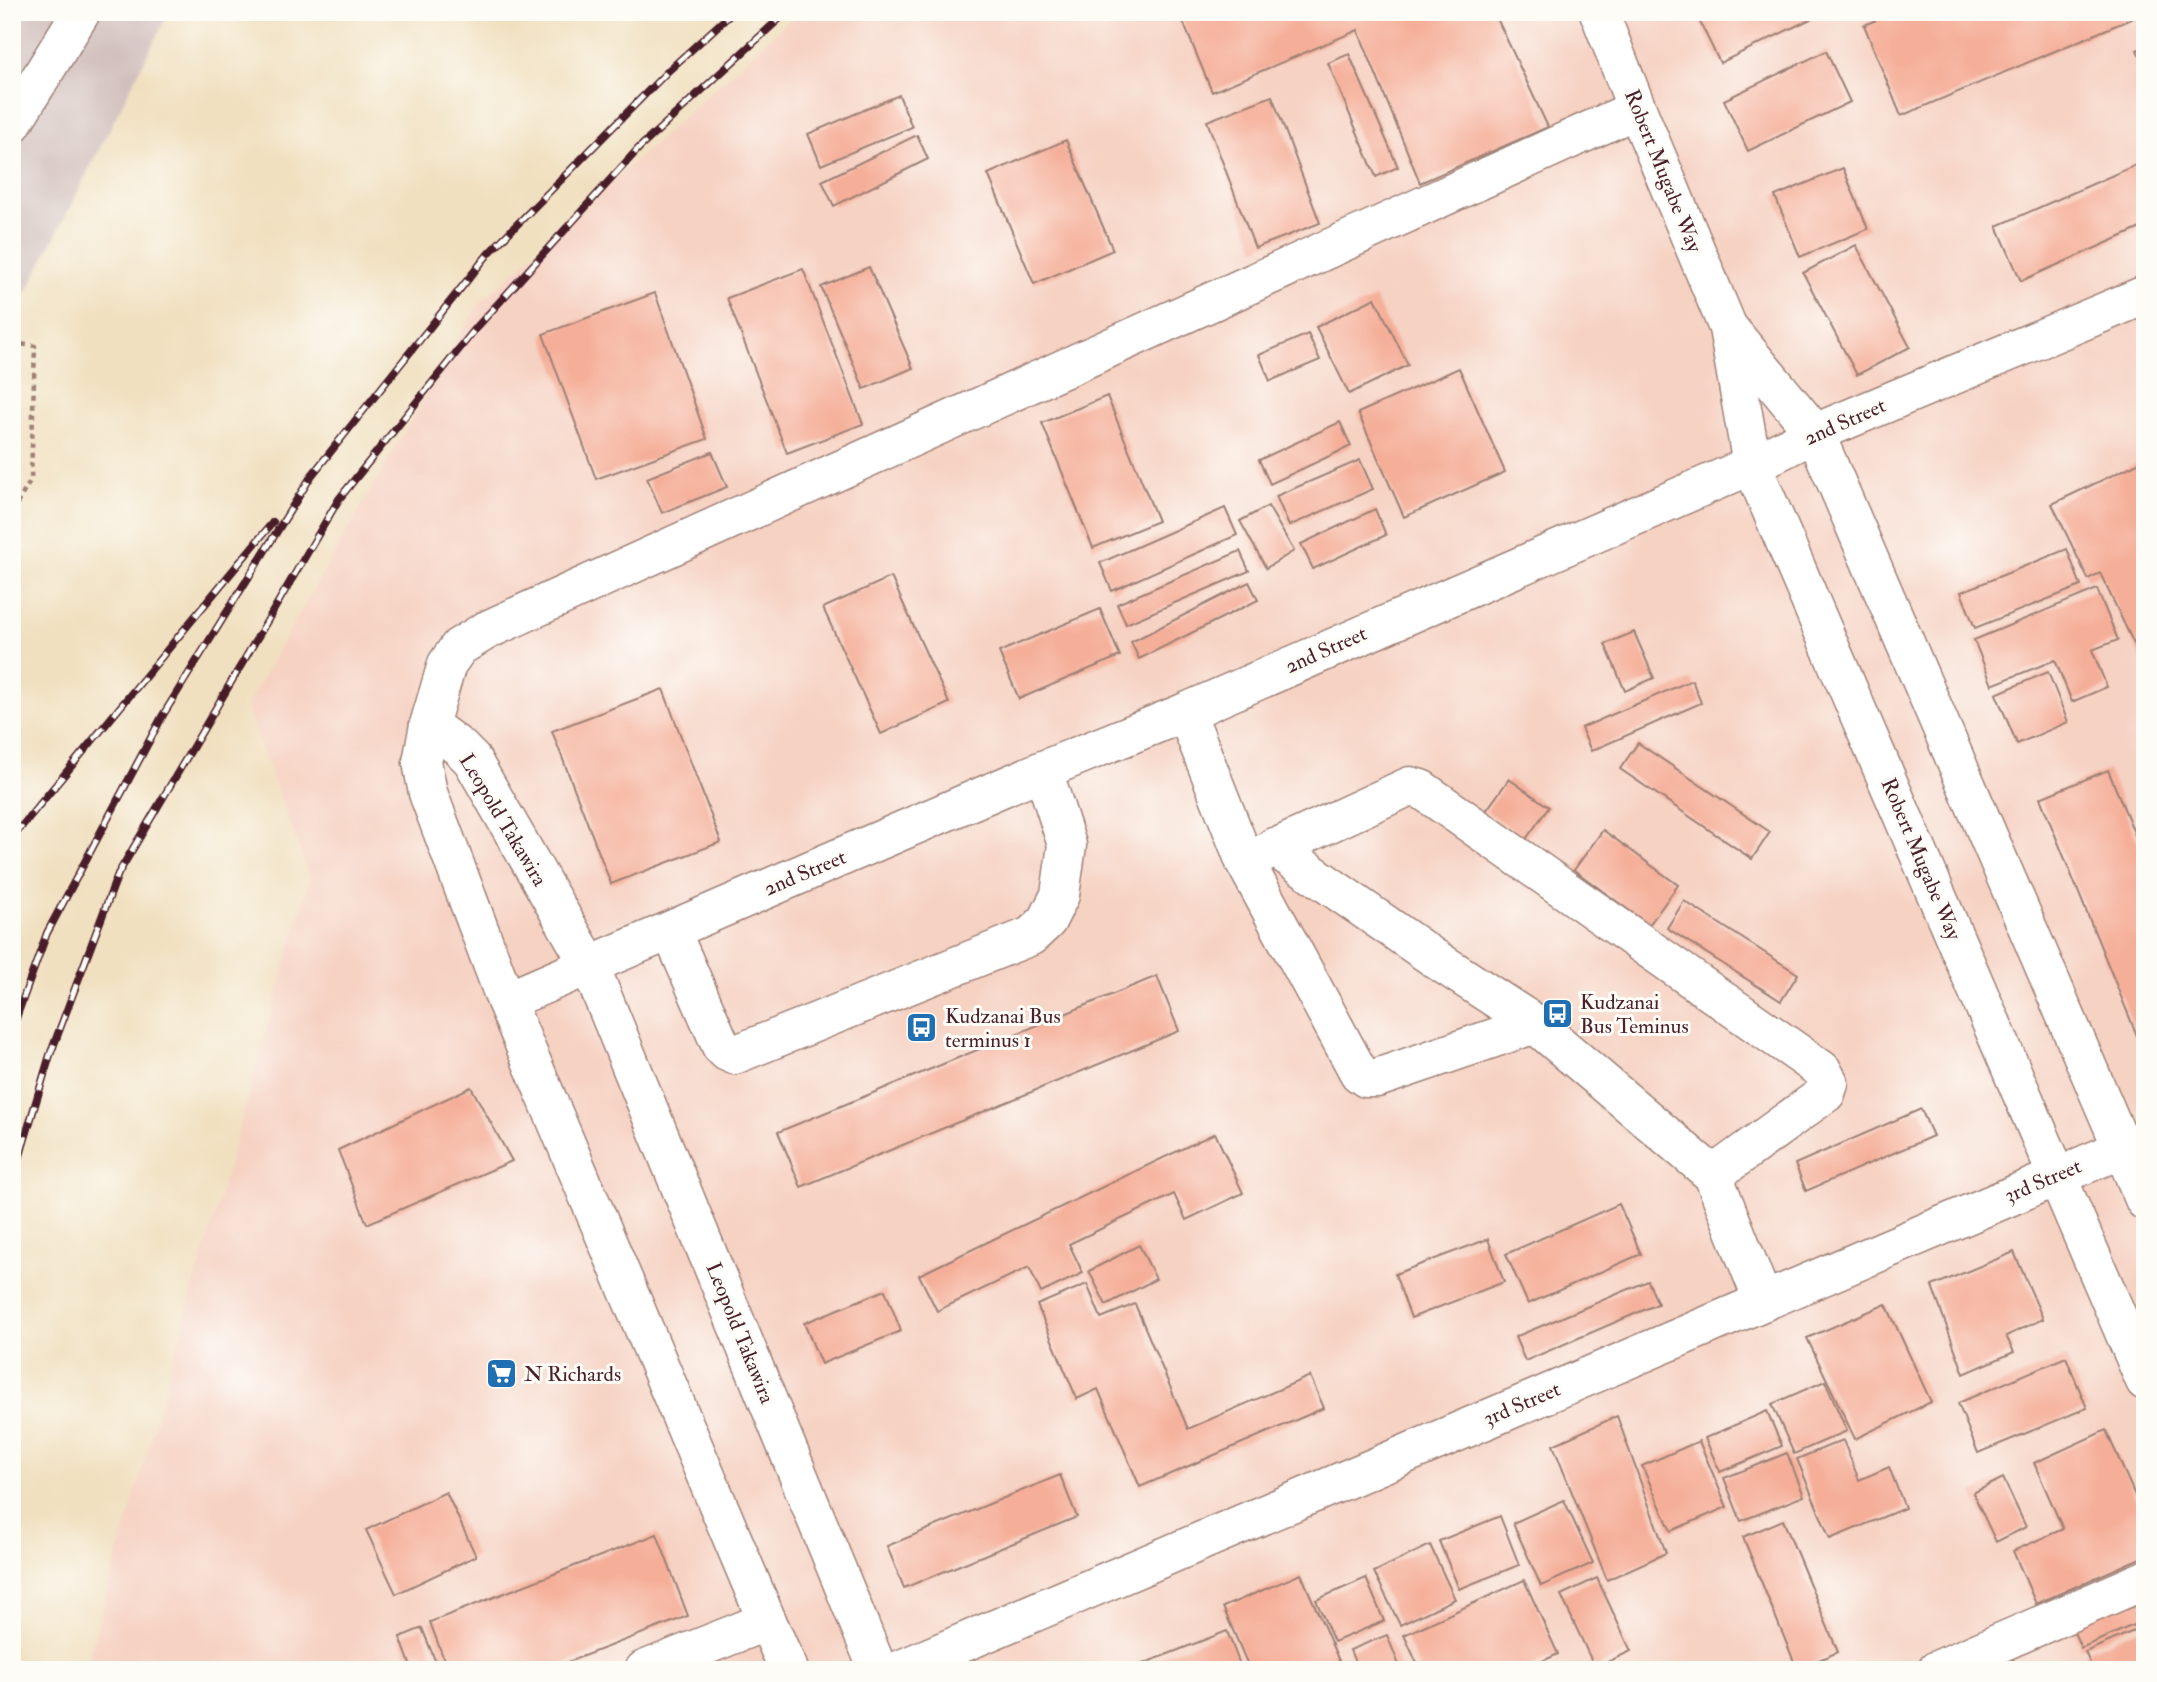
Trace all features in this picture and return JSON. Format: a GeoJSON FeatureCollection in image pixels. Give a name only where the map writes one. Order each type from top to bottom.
{"type":"FeatureCollection","features":[{"type":"Feature","properties":{"kind":"street"},"geometry":{"type":"LineString","coordinates":[[12,124],[81,12]]}},
{"type":"Feature","properties":{"kind":"street","name":"Robert Mugabe Way"},"geometry":{"type":"LineString","coordinates":[[1599,12],[1728,328],[1752,465],[2145,1381]]}},
{"type":"Feature","properties":{"kind":"street"},"geometry":{"type":"LineString","coordinates":[[429,725],[447,664],[459,648],[487,629],[1637,109]]}},
{"type":"Feature","properties":{"kind":"street","name":"2nd Street"},"geometry":{"type":"LineString","coordinates":[[506,1001],[1186,712],[1752,465],[1815,433],[2145,295]]}},
{"type":"Feature","properties":{"kind":"street","name":"Robert Mugabe Way"},"geometry":{"type":"LineString","coordinates":[[1728,328],[1815,433],[2134,1144],[2145,1201]]}},
{"type":"Feature","properties":{"kind":"street"},"geometry":{"type":"LineString","coordinates":[[1186,712],[1259,854],[1359,1073],[1377,1078],[1535,1024]]}},
{"type":"Feature","properties":{"kind":"street","name":"Leopold Takawira"},"geometry":{"type":"LineString","coordinates":[[789,1670],[506,1001],[428,793],[422,762],[429,725],[472,760],[590,966],[878,1670]]}},
{"type":"Feature","properties":{"kind":"street"},"geometry":{"type":"LineString","coordinates":[[671,931],[721,1046],[734,1055],[1031,936],[1047,921],[1060,895],[1067,845],[1043,771]]}},
{"type":"Feature","properties":{"kind":"street"},"geometry":{"type":"LineString","coordinates":[[1259,854],[1410,786],[1421,789],[1822,1070],[1829,1083],[1826,1093],[1713,1175]]}},
{"type":"Feature","properties":{"kind":"street"},"geometry":{"type":"LineString","coordinates":[[1259,854],[1434,958],[1535,1024],[1713,1175],[1763,1301]]}},
{"type":"Feature","properties":{"kind":"street","name":"3rd Street"},"geometry":{"type":"LineString","coordinates":[[899,1670],[2134,1144]]}},
{"type":"Feature","properties":{"kind":"street"},"geometry":{"type":"LineString","coordinates":[[1937,1670],[2145,1580]]}},
{"type":"Feature","properties":{"kind":"street"},"geometry":{"type":"LineString","coordinates":[[643,1670],[767,1621]]}},
{"type":"Feature","properties":{"kind":"path"},"geometry":{"type":"LineString","coordinates":[[12,343],[35,346],[31,480],[12,512]]}},
{"type":"Feature","properties":{"kind":"shaded area"},"geometry":{"type":"Polygon","coordinates":[[[12,12],[169,12],[12,321],[12,12]]]}},
{"type":"Feature","properties":{"kind":"shaded area"},"geometry":{"type":"Polygon","coordinates":[[[798,12],[2145,12],[2145,1670],[85,1670],[310,878],[246,706],[478,305],[798,12]]]}},
{"type":"Feature","properties":{"kind":"building"},"geometry":{"type":"Polygon","coordinates":[[[1179,12],[1494,12],[1548,127],[1420,183],[1358,30],[1212,92],[1179,12]]]}},
{"type":"Feature","properties":{"kind":"building"},"geometry":{"type":"Polygon","coordinates":[[[1695,12],[1825,12],[1720,63],[1695,12]]]}},
{"type":"Feature","properties":{"kind":"building"},"geometry":{"type":"Polygon","coordinates":[[[1895,12],[2145,13],[1901,116],[1864,25],[1895,12]]]}},
{"type":"Feature","properties":{"kind":"building"},"geometry":{"type":"Polygon","coordinates":[[[2145,46],[2145,67],[2137,50],[2145,46]]]}},
{"type":"Feature","properties":{"kind":"building"},"geometry":{"type":"Polygon","coordinates":[[[1826,51],[1850,102],[1748,151],[1724,100],[1826,51]]]}},
{"type":"Feature","properties":{"kind":"building"},"geometry":{"type":"Polygon","coordinates":[[[1349,54],[1398,167],[1376,177],[1328,63],[1349,54]]]}},
{"type":"Feature","properties":{"kind":"building"},"geometry":{"type":"Polygon","coordinates":[[[899,95],[912,127],[821,165],[808,134],[899,95]]]}},
{"type":"Feature","properties":{"kind":"building"},"geometry":{"type":"Polygon","coordinates":[[[1272,96],[1320,223],[1255,248],[1207,121],[1272,96]]]}},
{"type":"Feature","properties":{"kind":"building"},"geometry":{"type":"Polygon","coordinates":[[[917,135],[928,159],[834,206],[822,181],[917,135]]]}},
{"type":"Feature","properties":{"kind":"building"},"geometry":{"type":"Polygon","coordinates":[[[1066,140],[1113,250],[1034,284],[988,174],[1066,140]]]}},
{"type":"Feature","properties":{"kind":"building"},"geometry":{"type":"Polygon","coordinates":[[[2145,161],[2145,226],[2021,281],[1997,226],[2145,161]]]}},
{"type":"Feature","properties":{"kind":"building"},"geometry":{"type":"Polygon","coordinates":[[[1843,168],[1868,229],[1800,257],[1775,196],[1843,168]]]}},
{"type":"Feature","properties":{"kind":"building"},"geometry":{"type":"Polygon","coordinates":[[[1856,245],[1910,347],[1857,375],[1803,273],[1856,245]]]}},
{"type":"Feature","properties":{"kind":"building"},"geometry":{"type":"Polygon","coordinates":[[[869,267],[913,368],[864,389],[821,287],[869,267]]]}},
{"type":"Feature","properties":{"kind":"building"},"geometry":{"type":"Polygon","coordinates":[[[803,269],[863,424],[787,453],[727,298],[803,269]]]}},
{"type":"Feature","properties":{"kind":"building"},"geometry":{"type":"Polygon","coordinates":[[[655,293],[707,439],[596,479],[543,334],[655,293]]]}},
{"type":"Feature","properties":{"kind":"building"},"geometry":{"type":"Polygon","coordinates":[[[1375,298],[1408,365],[1349,394],[1316,327],[1375,298]]]}},
{"type":"Feature","properties":{"kind":"building"},"geometry":{"type":"Polygon","coordinates":[[[1308,334],[1320,360],[1270,381],[1259,355],[1308,334]]]}},
{"type":"Feature","properties":{"kind":"building"},"geometry":{"type":"Polygon","coordinates":[[[1459,368],[1505,472],[1404,517],[1358,413],[1459,368]]]}},
{"type":"Feature","properties":{"kind":"building"},"geometry":{"type":"Polygon","coordinates":[[[1107,396],[1158,521],[1093,548],[1042,423],[1107,396]]]}},
{"type":"Feature","properties":{"kind":"building"},"geometry":{"type":"Polygon","coordinates":[[[1340,422],[1351,446],[1270,484],[1259,460],[1340,422]]]}},
{"type":"Feature","properties":{"kind":"building"},"geometry":{"type":"Polygon","coordinates":[[[712,452],[727,487],[662,513],[647,478],[712,452]]]}},
{"type":"Feature","properties":{"kind":"building"},"geometry":{"type":"Polygon","coordinates":[[[1360,460],[1373,489],[1289,526],[1276,496],[1360,460]]]}},
{"type":"Feature","properties":{"kind":"building"},"geometry":{"type":"Polygon","coordinates":[[[2144,460],[2145,667],[2100,573],[2088,579],[2052,504],[2144,460]]]}},
{"type":"Feature","properties":{"kind":"building"},"geometry":{"type":"Polygon","coordinates":[[[1268,506],[1294,551],[1266,568],[1240,521],[1268,506]]]}},
{"type":"Feature","properties":{"kind":"building"},"geometry":{"type":"Polygon","coordinates":[[[1225,508],[1237,535],[1112,591],[1100,563],[1225,508]]]}},
{"type":"Feature","properties":{"kind":"building"},"geometry":{"type":"Polygon","coordinates":[[[1375,509],[1386,535],[1313,569],[1301,544],[1375,509]]]}},
{"type":"Feature","properties":{"kind":"building"},"geometry":{"type":"Polygon","coordinates":[[[2067,549],[2081,586],[1975,628],[1961,592],[2067,549]]]}},
{"type":"Feature","properties":{"kind":"building"},"geometry":{"type":"Polygon","coordinates":[[[1240,551],[1249,571],[1126,624],[1117,604],[1240,551]]]}},
{"type":"Feature","properties":{"kind":"building"},"geometry":{"type":"Polygon","coordinates":[[[891,577],[949,703],[881,734],[823,608],[891,577]]]}},
{"type":"Feature","properties":{"kind":"building"},"geometry":{"type":"Polygon","coordinates":[[[1249,582],[1258,600],[1139,659],[1131,642],[1249,582]]]}},
{"type":"Feature","properties":{"kind":"building"},"geometry":{"type":"Polygon","coordinates":[[[2097,589],[2118,640],[2092,650],[2107,687],[2072,702],[2055,660],[1992,685],[1974,640],[2097,589]]]}},
{"type":"Feature","properties":{"kind":"building"},"geometry":{"type":"Polygon","coordinates":[[[1100,609],[1120,656],[1019,699],[999,652],[1100,609]]]}},
{"type":"Feature","properties":{"kind":"building"},"geometry":{"type":"Polygon","coordinates":[[[1634,632],[1654,678],[1625,691],[1605,644],[1634,632]]]}},
{"type":"Feature","properties":{"kind":"building"},"geometry":{"type":"Polygon","coordinates":[[[2048,672],[2068,722],[2017,744],[1996,694],[2048,672]]]}},
{"type":"Feature","properties":{"kind":"building"},"geometry":{"type":"Polygon","coordinates":[[[1692,680],[1701,703],[1591,751],[1581,728],[1692,680]]]}},
{"type":"Feature","properties":{"kind":"building"},"geometry":{"type":"Polygon","coordinates":[[[663,689],[721,842],[611,884],[552,731],[663,689]]]}},
{"type":"Feature","properties":{"kind":"building"},"geometry":{"type":"Polygon","coordinates":[[[1638,743],[1770,832],[1752,859],[1620,769],[1638,743]]]}},
{"type":"Feature","properties":{"kind":"building"},"geometry":{"type":"Polygon","coordinates":[[[2145,749],[2145,771],[2137,752],[2145,749]]]}},
{"type":"Feature","properties":{"kind":"building"},"geometry":{"type":"Polygon","coordinates":[[[2108,770],[2145,859],[2145,1047],[2142,1048],[2040,798],[2108,770]]]}},
{"type":"Feature","properties":{"kind":"building"},"geometry":{"type":"Polygon","coordinates":[[[1509,779],[1549,807],[1526,839],[1486,811],[1509,779]]]}},
{"type":"Feature","properties":{"kind":"building"},"geometry":{"type":"Polygon","coordinates":[[[1603,830],[1678,885],[1649,925],[1574,870],[1603,830]]]}},
{"type":"Feature","properties":{"kind":"building"},"geometry":{"type":"Polygon","coordinates":[[[1684,901],[1798,974],[1781,1001],[1667,928],[1684,901]]]}},
{"type":"Feature","properties":{"kind":"building"},"geometry":{"type":"Polygon","coordinates":[[[1157,976],[1179,1031],[801,1187],[778,1132],[1157,976]]]}},
{"type":"Feature","properties":{"kind":"building"},"geometry":{"type":"Polygon","coordinates":[[[471,1087],[512,1161],[367,1224],[338,1150],[471,1087]]]}},
{"type":"Feature","properties":{"kind":"building"},"geometry":{"type":"Polygon","coordinates":[[[1921,1109],[1933,1136],[1806,1191],[1795,1164],[1921,1109]]]}},
{"type":"Feature","properties":{"kind":"building"},"geometry":{"type":"Polygon","coordinates":[[[1215,1133],[1243,1193],[1186,1220],[1174,1194],[1069,1244],[1083,1273],[1041,1293],[1029,1267],[937,1311],[919,1275],[1215,1133]]]}},
{"type":"Feature","properties":{"kind":"building"},"geometry":{"type":"Polygon","coordinates":[[[1619,1204],[1641,1254],[1528,1304],[1506,1254],[1619,1204]]]}},
{"type":"Feature","properties":{"kind":"building"},"geometry":{"type":"Polygon","coordinates":[[[1488,1239],[1504,1282],[1411,1318],[1395,1274],[1488,1239]]]}},
{"type":"Feature","properties":{"kind":"building"},"geometry":{"type":"Polygon","coordinates":[[[1139,1245],[1156,1279],[1106,1305],[1089,1271],[1139,1245]]]}},
{"type":"Feature","properties":{"kind":"building"},"geometry":{"type":"Polygon","coordinates":[[[2014,1252],[2043,1319],[2006,1336],[2014,1352],[1964,1374],[1932,1286],[2014,1252]]]}},
{"type":"Feature","properties":{"kind":"building"},"geometry":{"type":"Polygon","coordinates":[[[1648,1281],[1658,1304],[1525,1361],[1515,1337],[1648,1281]]]}},
{"type":"Feature","properties":{"kind":"building"},"geometry":{"type":"Polygon","coordinates":[[[1087,1284],[1101,1318],[1135,1304],[1188,1429],[1310,1376],[1324,1408],[1140,1487],[1098,1389],[1077,1399],[1037,1305],[1087,1284]]]}},
{"type":"Feature","properties":{"kind":"building"},"geometry":{"type":"Polygon","coordinates":[[[885,1290],[901,1331],[821,1364],[804,1323],[885,1290]]]}},
{"type":"Feature","properties":{"kind":"building"},"geometry":{"type":"Polygon","coordinates":[[[1886,1304],[1931,1402],[1855,1439],[1807,1338],[1886,1304]]]}},
{"type":"Feature","properties":{"kind":"building"},"geometry":{"type":"Polygon","coordinates":[[[2066,1357],[2087,1408],[1978,1453],[1958,1403],[2066,1357]]]}},
{"type":"Feature","properties":{"kind":"building"},"geometry":{"type":"Polygon","coordinates":[[[1825,1381],[1847,1431],[1794,1454],[1772,1404],[1825,1381]]]}},
{"type":"Feature","properties":{"kind":"building"},"geometry":{"type":"Polygon","coordinates":[[[1767,1411],[1782,1446],[1720,1472],[1705,1438],[1767,1411]]]}},
{"type":"Feature","properties":{"kind":"building"},"geometry":{"type":"Polygon","coordinates":[[[1617,1416],[1666,1553],[1607,1580],[1553,1445],[1617,1416]]]}},
{"type":"Feature","properties":{"kind":"building"},"geometry":{"type":"Polygon","coordinates":[[[2106,1430],[2145,1518],[2145,1556],[2036,1604],[2013,1551],[2063,1529],[2034,1463],[2106,1430]]]}},
{"type":"Feature","properties":{"kind":"building"},"geometry":{"type":"Polygon","coordinates":[[[1843,1440],[1859,1480],[1889,1467],[1905,1508],[1830,1539],[1797,1459],[1843,1440]]]}},
{"type":"Feature","properties":{"kind":"building"},"geometry":{"type":"Polygon","coordinates":[[[1699,1441],[1727,1507],[1671,1531],[1642,1466],[1699,1441]]]}},
{"type":"Feature","properties":{"kind":"building"},"geometry":{"type":"Polygon","coordinates":[[[1787,1453],[1804,1496],[1741,1521],[1724,1478],[1787,1453]]]}},
{"type":"Feature","properties":{"kind":"building"},"geometry":{"type":"Polygon","coordinates":[[[1060,1475],[1077,1517],[904,1588],[887,1546],[1060,1475]]]}},
{"type":"Feature","properties":{"kind":"building"},"geometry":{"type":"Polygon","coordinates":[[[2003,1478],[2026,1527],[1996,1542],[1973,1493],[2003,1478]]]}},
{"type":"Feature","properties":{"kind":"building"},"geometry":{"type":"Polygon","coordinates":[[[446,1492],[476,1556],[396,1594],[366,1530],[446,1492]]]}},
{"type":"Feature","properties":{"kind":"building"},"geometry":{"type":"Polygon","coordinates":[[[1564,1500],[1593,1563],[1541,1586],[1513,1523],[1564,1500]]]}},
{"type":"Feature","properties":{"kind":"building"},"geometry":{"type":"Polygon","coordinates":[[[1500,1516],[1519,1565],[1459,1589],[1439,1541],[1500,1516]]]}},
{"type":"Feature","properties":{"kind":"building"},"geometry":{"type":"Polygon","coordinates":[[[1783,1520],[1838,1652],[1797,1669],[1743,1537],[1783,1520]]]}},
{"type":"Feature","properties":{"kind":"building"},"geometry":{"type":"Polygon","coordinates":[[[657,1534],[688,1616],[547,1670],[448,1670],[430,1622],[657,1534]]]}},
{"type":"Feature","properties":{"kind":"building"},"geometry":{"type":"Polygon","coordinates":[[[1430,1545],[1455,1599],[1400,1625],[1374,1572],[1430,1545]]]}},
{"type":"Feature","properties":{"kind":"building"},"geometry":{"type":"Polygon","coordinates":[[[1301,1574],[1343,1670],[1250,1670],[1223,1607],[1301,1574]]]}},
{"type":"Feature","properties":{"kind":"building"},"geometry":{"type":"Polygon","coordinates":[[[1366,1578],[1384,1621],[1334,1642],[1316,1600],[1366,1578]]]}},
{"type":"Feature","properties":{"kind":"building"},"geometry":{"type":"Polygon","coordinates":[[[1597,1578],[1631,1651],[1595,1668],[1561,1595],[1597,1578]]]}},
{"type":"Feature","properties":{"kind":"building"},"geometry":{"type":"Polygon","coordinates":[[[1524,1580],[1558,1654],[1523,1670],[1420,1670],[1404,1635],[1524,1580]]]}},
{"type":"Feature","properties":{"kind":"building"},"geometry":{"type":"Polygon","coordinates":[[[2145,1589],[2145,1620],[2081,1648],[2069,1621],[2145,1589]]]}},
{"type":"Feature","properties":{"kind":"building"},"geometry":{"type":"Polygon","coordinates":[[[2145,1626],[2145,1670],[2093,1670],[2085,1652],[2145,1626]]]}},
{"type":"Feature","properties":{"kind":"building"},"geometry":{"type":"Polygon","coordinates":[[[422,1628],[439,1670],[395,1670],[410,1664],[400,1637],[422,1628]]]}},
{"type":"Feature","properties":{"kind":"building"},"geometry":{"type":"Polygon","coordinates":[[[1227,1631],[1242,1670],[1127,1670],[1227,1631]]]}},
{"type":"Feature","properties":{"kind":"building"},"geometry":{"type":"Polygon","coordinates":[[[1387,1635],[1401,1670],[1358,1670],[1350,1650],[1387,1635]]]}},
{"type":"Feature","properties":{"kind":"building"},"geometry":{"type":"Polygon","coordinates":[[[2011,1655],[2017,1670],[1973,1670],[2011,1655]]]}},
{"type":"Feature","properties":{"kind":"railway"},"geometry":{"type":"LineString","coordinates":[[12,1029],[47,933],[163,715],[312,475],[489,253],[669,70],[733,12]]}},
{"type":"Feature","properties":{"kind":"railway"},"geometry":{"type":"LineString","coordinates":[[12,1182],[50,1055],[118,874],[339,499],[476,328],[639,148],[779,19],[790,12]]}},
{"type":"Feature","properties":{"kind":"railway"},"geometry":{"type":"LineString","coordinates":[[12,838],[273,522]]}},
{"type":"Feature","properties":{"kind":"place","name":"Kudzanai Bus Teminus"},"geometry":{"type":"Point","coordinates":[1557,1014]}},
{"type":"Feature","properties":{"kind":"place","name":"Kudzanai Bus terminus 1"},"geometry":{"type":"Point","coordinates":[922,1028]}},
{"type":"Feature","properties":{"kind":"place","name":"N Richards"},"geometry":{"type":"Point","coordinates":[501,1374]}}]}
